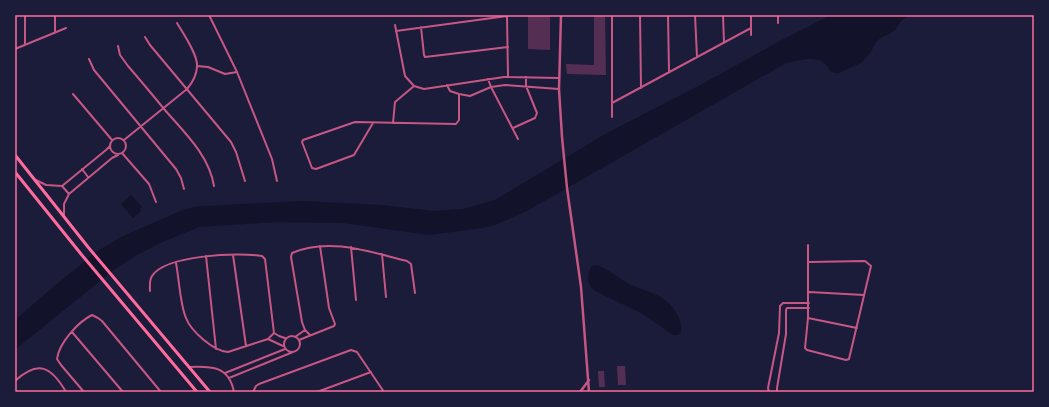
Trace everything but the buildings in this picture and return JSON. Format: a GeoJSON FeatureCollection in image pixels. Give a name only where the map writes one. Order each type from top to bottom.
{"type":"FeatureCollection","features":[{"type":"Feature","properties":{"kind":"main road"},"geometry":{"type":"LineString","coordinates":[[15,155],[88,247],[210,392]]}},
{"type":"Feature","properties":{"kind":"main road"},"geometry":{"type":"LineString","coordinates":[[15,172],[81,254],[197,392]]}},
{"type":"Feature","properties":{"kind":"street"},"geometry":{"type":"LineString","coordinates":[[25,15],[25,45]]}},
{"type":"Feature","properties":{"kind":"street"},"geometry":{"type":"LineString","coordinates":[[55,15],[55,33]]}},
{"type":"Feature","properties":{"kind":"street"},"geometry":{"type":"LineString","coordinates":[[209,15],[236,72],[272,159],[278,181]]}},
{"type":"Feature","properties":{"kind":"street"},"geometry":{"type":"LineString","coordinates":[[396,31],[506,15],[508,17],[508,76]]}},
{"type":"Feature","properties":{"kind":"street"},"geometry":{"type":"LineString","coordinates":[[561,15],[559,89],[564,163],[581,287],[589,392]]}},
{"type":"Feature","properties":{"kind":"street"},"geometry":{"type":"LineString","coordinates":[[612,15],[612,117]]}},
{"type":"Feature","properties":{"kind":"street"},"geometry":{"type":"LineString","coordinates":[[640,15],[641,88]]}},
{"type":"Feature","properties":{"kind":"street"},"geometry":{"type":"LineString","coordinates":[[668,15],[669,72]]}},
{"type":"Feature","properties":{"kind":"street"},"geometry":{"type":"LineString","coordinates":[[695,15],[697,57]]}},
{"type":"Feature","properties":{"kind":"street"},"geometry":{"type":"LineString","coordinates":[[723,15],[724,43]]}},
{"type":"Feature","properties":{"kind":"street"},"geometry":{"type":"LineString","coordinates":[[751,15],[751,35]]}},
{"type":"Feature","properties":{"kind":"street"},"geometry":{"type":"LineString","coordinates":[[778,15],[778,23]]}},
{"type":"Feature","properties":{"kind":"street"},"geometry":{"type":"LineString","coordinates":[[124,140],[187,89],[192,81],[198,66],[190,46],[177,23]]}},
{"type":"Feature","properties":{"kind":"street"},"geometry":{"type":"LineString","coordinates":[[395,25],[405,76],[414,86],[424,89],[508,76],[560,78]]}},
{"type":"Feature","properties":{"kind":"street"},"geometry":{"type":"LineString","coordinates":[[421,27],[425,57],[508,47]]}},
{"type":"Feature","properties":{"kind":"street"},"geometry":{"type":"LineString","coordinates":[[15,49],[66,28]]}},
{"type":"Feature","properties":{"kind":"street"},"geometry":{"type":"LineString","coordinates":[[612,103],[751,28]]}},
{"type":"Feature","properties":{"kind":"street"},"geometry":{"type":"LineString","coordinates":[[145,37],[150,45],[231,142],[236,152],[245,181]]}},
{"type":"Feature","properties":{"kind":"street"},"geometry":{"type":"LineString","coordinates":[[118,46],[120,55],[193,142],[212,175],[214,186]]}},
{"type":"Feature","properties":{"kind":"street"},"geometry":{"type":"LineString","coordinates":[[89,59],[94,70],[176,170],[181,178],[184,189]]}},
{"type":"Feature","properties":{"kind":"street"},"geometry":{"type":"LineString","coordinates":[[198,66],[208,67],[225,74],[236,72]]}},
{"type":"Feature","properties":{"kind":"street"},"geometry":{"type":"LineString","coordinates":[[512,128],[537,116],[526,86],[526,77]]}},
{"type":"Feature","properties":{"kind":"street"},"geometry":{"type":"LineString","coordinates":[[488,79],[518,139]]}},
{"type":"Feature","properties":{"kind":"street"},"geometry":{"type":"LineString","coordinates":[[447,85],[450,91],[470,96],[491,87],[510,85],[559,89]]}},
{"type":"Feature","properties":{"kind":"street"},"geometry":{"type":"LineString","coordinates":[[393,123],[395,102],[414,86]]}},
{"type":"Feature","properties":{"kind":"street"},"geometry":{"type":"LineString","coordinates":[[73,94],[112,140]]}},
{"type":"Feature","properties":{"kind":"street"},"geometry":{"type":"LineString","coordinates":[[373,123],[354,155],[316,169],[312,168],[302,142],[303,140],[351,123],[373,123],[393,123],[456,124],[459,120],[460,94]]}},
{"type":"Feature","properties":{"kind":"street"},"geometry":{"type":"LineString","coordinates":[[112,140],[118,138],[124,140]]}},
{"type":"Feature","properties":{"kind":"street"},"geometry":{"type":"LineString","coordinates":[[34,179],[46,185],[62,186],[106,150],[110,146],[112,140]]}},
{"type":"Feature","properties":{"kind":"street"},"geometry":{"type":"LineString","coordinates":[[64,217],[64,204],[69,194],[112,158],[122,153],[126,149],[124,140]]}},
{"type":"Feature","properties":{"kind":"street"},"geometry":{"type":"LineString","coordinates":[[110,146],[111,151],[118,155]]}},
{"type":"Feature","properties":{"kind":"street"},"geometry":{"type":"LineString","coordinates":[[122,153],[149,184],[156,202]]}},
{"type":"Feature","properties":{"kind":"street"},"geometry":{"type":"LineString","coordinates":[[82,169],[88,177]]}},
{"type":"Feature","properties":{"kind":"street"},"geometry":{"type":"LineString","coordinates":[[62,186],[69,194]]}},
{"type":"Feature","properties":{"kind":"street"},"geometry":{"type":"LineString","coordinates":[[808,245],[809,308],[805,348],[807,350],[846,360],[850,357],[871,266],[865,261],[809,262]]}},
{"type":"Feature","properties":{"kind":"street"},"geometry":{"type":"LineString","coordinates":[[299,340],[334,326],[335,324],[330,312],[320,246]]}},
{"type":"Feature","properties":{"kind":"street"},"geometry":{"type":"LineString","coordinates":[[310,335],[305,330],[302,322],[291,257],[292,253],[320,246],[338,246],[382,254],[407,261],[411,263],[415,293]]}},
{"type":"Feature","properties":{"kind":"street"},"geometry":{"type":"LineString","coordinates":[[351,248],[356,300]]}},
{"type":"Feature","properties":{"kind":"street"},"geometry":{"type":"LineString","coordinates":[[382,254],[386,297]]}},
{"type":"Feature","properties":{"kind":"street"},"geometry":{"type":"LineString","coordinates":[[232,255],[246,346]]}},
{"type":"Feature","properties":{"kind":"street"},"geometry":{"type":"LineString","coordinates":[[150,291],[150,280],[153,275],[157,271],[176,263],[206,256],[260,255],[264,257],[274,333]]}},
{"type":"Feature","properties":{"kind":"street"},"geometry":{"type":"LineString","coordinates":[[206,256],[216,348]]}},
{"type":"Feature","properties":{"kind":"street"},"geometry":{"type":"LineString","coordinates":[[176,263],[187,320],[207,343],[228,352],[268,339],[274,333]]}},
{"type":"Feature","properties":{"kind":"street"},"geometry":{"type":"LineString","coordinates":[[809,292],[864,295]]}},
{"type":"Feature","properties":{"kind":"street"},"geometry":{"type":"LineString","coordinates":[[769,392],[768,388],[779,333],[780,306],[783,303],[809,303]]}},
{"type":"Feature","properties":{"kind":"street"},"geometry":{"type":"LineString","coordinates":[[778,392],[777,388],[786,334],[786,310],[787,308],[809,308]]}},
{"type":"Feature","properties":{"kind":"street"},"geometry":{"type":"LineString","coordinates":[[84,392],[57,359],[59,350],[66,339],[92,315],[102,321],[161,392]]}},
{"type":"Feature","properties":{"kind":"street"},"geometry":{"type":"LineString","coordinates":[[808,318],[857,328]]}},
{"type":"Feature","properties":{"kind":"street"},"geometry":{"type":"LineString","coordinates":[[274,333],[286,338],[294,337],[305,330]]}},
{"type":"Feature","properties":{"kind":"street"},"geometry":{"type":"LineString","coordinates":[[72,332],[123,392]]}},
{"type":"Feature","properties":{"kind":"street"},"geometry":{"type":"LineString","coordinates":[[294,337],[299,340]]}},
{"type":"Feature","properties":{"kind":"street"},"geometry":{"type":"LineString","coordinates":[[284,347],[286,338]]}},
{"type":"Feature","properties":{"kind":"street"},"geometry":{"type":"LineString","coordinates":[[268,339],[284,347],[288,352],[294,352]]}},
{"type":"Feature","properties":{"kind":"street"},"geometry":{"type":"LineString","coordinates":[[229,378],[294,352],[299,348],[299,340]]}},
{"type":"Feature","properties":{"kind":"street"},"geometry":{"type":"LineString","coordinates":[[225,373],[256,361],[284,347]]}},
{"type":"Feature","properties":{"kind":"street"},"geometry":{"type":"LineString","coordinates":[[253,392],[259,384],[351,350],[356,352],[384,392]]}},
{"type":"Feature","properties":{"kind":"street"},"geometry":{"type":"LineString","coordinates":[[256,361],[258,366]]}},
{"type":"Feature","properties":{"kind":"street"},"geometry":{"type":"LineString","coordinates":[[189,368],[210,367],[220,370],[229,378],[234,392]]}},
{"type":"Feature","properties":{"kind":"street"},"geometry":{"type":"LineString","coordinates":[[15,382],[29,370],[42,369],[49,371],[66,392]]}},
{"type":"Feature","properties":{"kind":"street"},"geometry":{"type":"LineString","coordinates":[[317,392],[370,372]]}},
{"type":"Feature","properties":{"kind":"street"},"geometry":{"type":"LineString","coordinates":[[580,392],[589,380]]}},
{"type":"Feature","properties":{"kind":"shaded area"},"geometry":{"type":"Polygon","coordinates":[[[831,15],[910,15],[902,20],[895,30],[877,41],[870,53],[861,63],[839,73],[835,73],[830,71],[822,61],[810,59],[786,63],[525,212],[495,225],[429,235],[343,223],[277,222],[199,227],[160,243],[115,269],[17,348],[15,352],[15,320],[58,283],[99,250],[123,236],[183,210],[205,206],[302,201],[382,205],[434,211],[463,209],[495,200],[607,133],[831,15]]]}},
{"type":"Feature","properties":{"kind":"shaded area"},"geometry":{"type":"Polygon","coordinates":[[[131,195],[142,207],[140,209],[141,211],[133,218],[121,204],[131,195]]]}},
{"type":"Feature","properties":{"kind":"shaded area"},"geometry":{"type":"Polygon","coordinates":[[[596,265],[631,285],[663,298],[673,307],[677,314],[681,325],[681,332],[678,335],[673,335],[641,313],[595,291],[590,285],[588,276],[592,266],[596,265]]]}}]}
